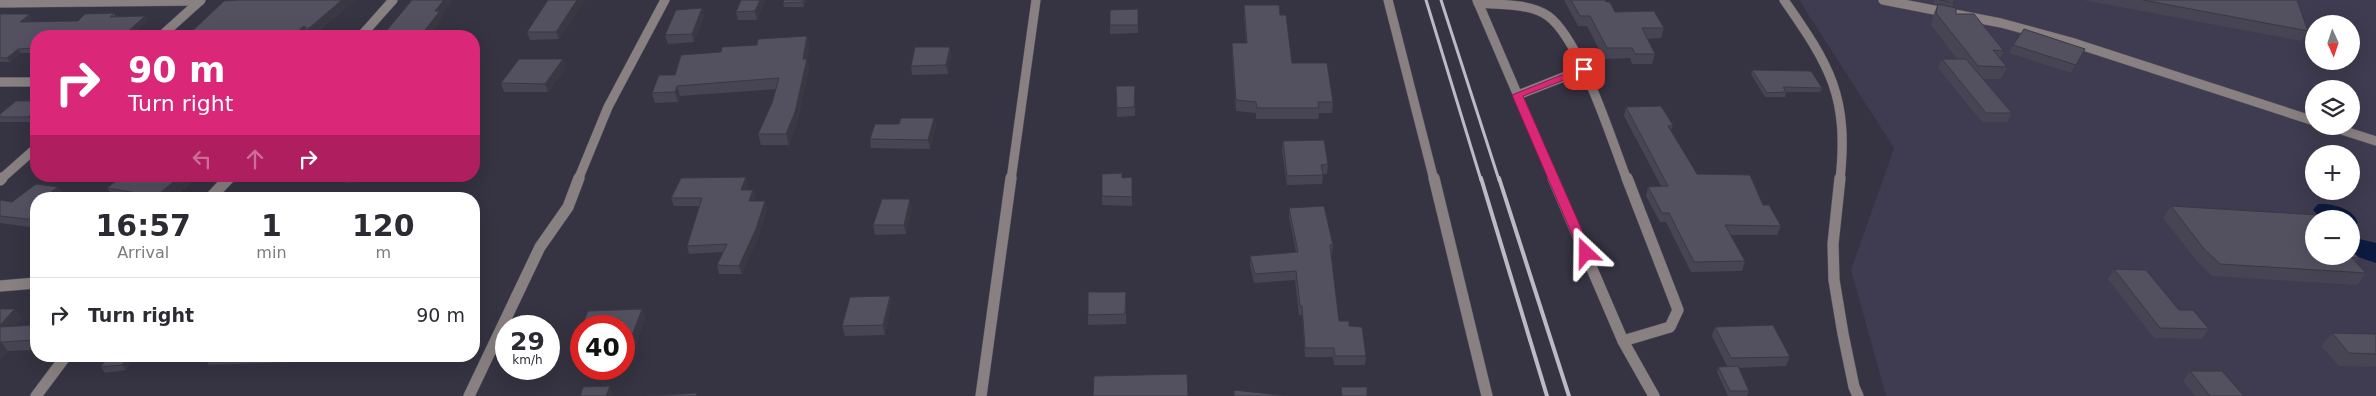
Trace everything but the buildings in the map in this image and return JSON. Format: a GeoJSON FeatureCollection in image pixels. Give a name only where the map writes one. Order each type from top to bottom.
{"type":"FeatureCollection","features":[{"type":"Feature","properties":{"kind":"street"},"geometry":{"type":"LineString","coordinates":[[366,30],[393,0]]}},
{"type":"Feature","properties":{"kind":"street"},"geometry":{"type":"LineString","coordinates":[[469,396],[540,246],[568,207],[592,142],[665,0]]}},
{"type":"Feature","properties":{"kind":"street"},"geometry":{"type":"LineString","coordinates":[[981,396],[1036,0]]}},
{"type":"Feature","properties":{"kind":"street"},"geometry":{"type":"LineString","coordinates":[[1388,0],[1455,260],[1487,396]]}},
{"type":"Feature","properties":{"kind":"street"},"geometry":{"type":"LineString","coordinates":[[1784,0],[1803,28],[1831,78],[1839,99],[1842,141],[1833,245],[1838,311],[1854,387],[1858,396]]}},
{"type":"Feature","properties":{"kind":"street"},"geometry":{"type":"LineString","coordinates":[[1883,0],[2001,23],[2062,40],[2305,118]]}},
{"type":"Feature","properties":{"kind":"street"},"geometry":{"type":"LineString","coordinates":[[0,3],[201,1]]}},
{"type":"Feature","properties":{"kind":"street"},"geometry":{"type":"LineString","coordinates":[[168,30],[201,1]]}},
{"type":"Feature","properties":{"kind":"street"},"geometry":{"type":"LineString","coordinates":[[1477,1],[1532,9],[1548,16],[1563,30],[1584,69],[1678,310],[1670,327],[1623,341]]}},
{"type":"Feature","properties":{"kind":"street"},"geometry":{"type":"LineString","coordinates":[[1477,1],[1623,341],[1654,396]]}},
{"type":"Feature","properties":{"kind":"street"},"geometry":{"type":"LineString","coordinates":[[1518,95],[1584,69]]}},
{"type":"Feature","properties":{"kind":"street"},"geometry":{"type":"LineString","coordinates":[[0,82],[30,82]]}},
{"type":"Feature","properties":{"kind":"street"},"geometry":{"type":"LineString","coordinates":[[2355,135],[2376,142]]}},
{"type":"Feature","properties":{"kind":"street"},"geometry":{"type":"LineString","coordinates":[[0,180],[30,153]]}},
{"type":"Feature","properties":{"kind":"street"},"geometry":{"type":"LineString","coordinates":[[216,192],[225,182]]}},
{"type":"Feature","properties":{"kind":"street"},"geometry":{"type":"LineString","coordinates":[[0,286],[30,284]]}},
{"type":"Feature","properties":{"kind":"street"},"geometry":{"type":"LineString","coordinates":[[36,396],[62,362]]}},
{"type":"Feature","properties":{"kind":"shaded area"},"geometry":{"type":"Polygon","coordinates":[[[1799,0],[2376,0],[2376,396],[1886,396],[1851,270],[1894,148],[1799,0]]]}},
{"type":"Feature","properties":{"kind":"water"},"geometry":{"type":"Polygon","coordinates":[[[2318,204],[2329,204],[2347,210],[2313,210],[2318,204]]]}},
{"type":"Feature","properties":{"kind":"water"},"geometry":{"type":"Polygon","coordinates":[[[2360,239],[2376,243],[2376,263],[2360,258],[2360,239]]]}},
{"type":"Feature","properties":{"kind":"railway"},"geometry":{"type":"LineString","coordinates":[[1426,0],[1481,180]]}},
{"type":"Feature","properties":{"kind":"railway"},"geometry":{"type":"LineString","coordinates":[[1441,0],[1499,180]]}},
{"type":"Feature","properties":{"kind":"railway"},"geometry":{"type":"LineString","coordinates":[[1481,178],[1547,396]]}},
{"type":"Feature","properties":{"kind":"railway"},"geometry":{"type":"LineString","coordinates":[[1499,178],[1569,396]]}},
{"type":"Feature","properties":{"kind":"route"},"geometry":{"type":"LineString","coordinates":[[1584,69],[1518,95],[1586,253]]}}]}
